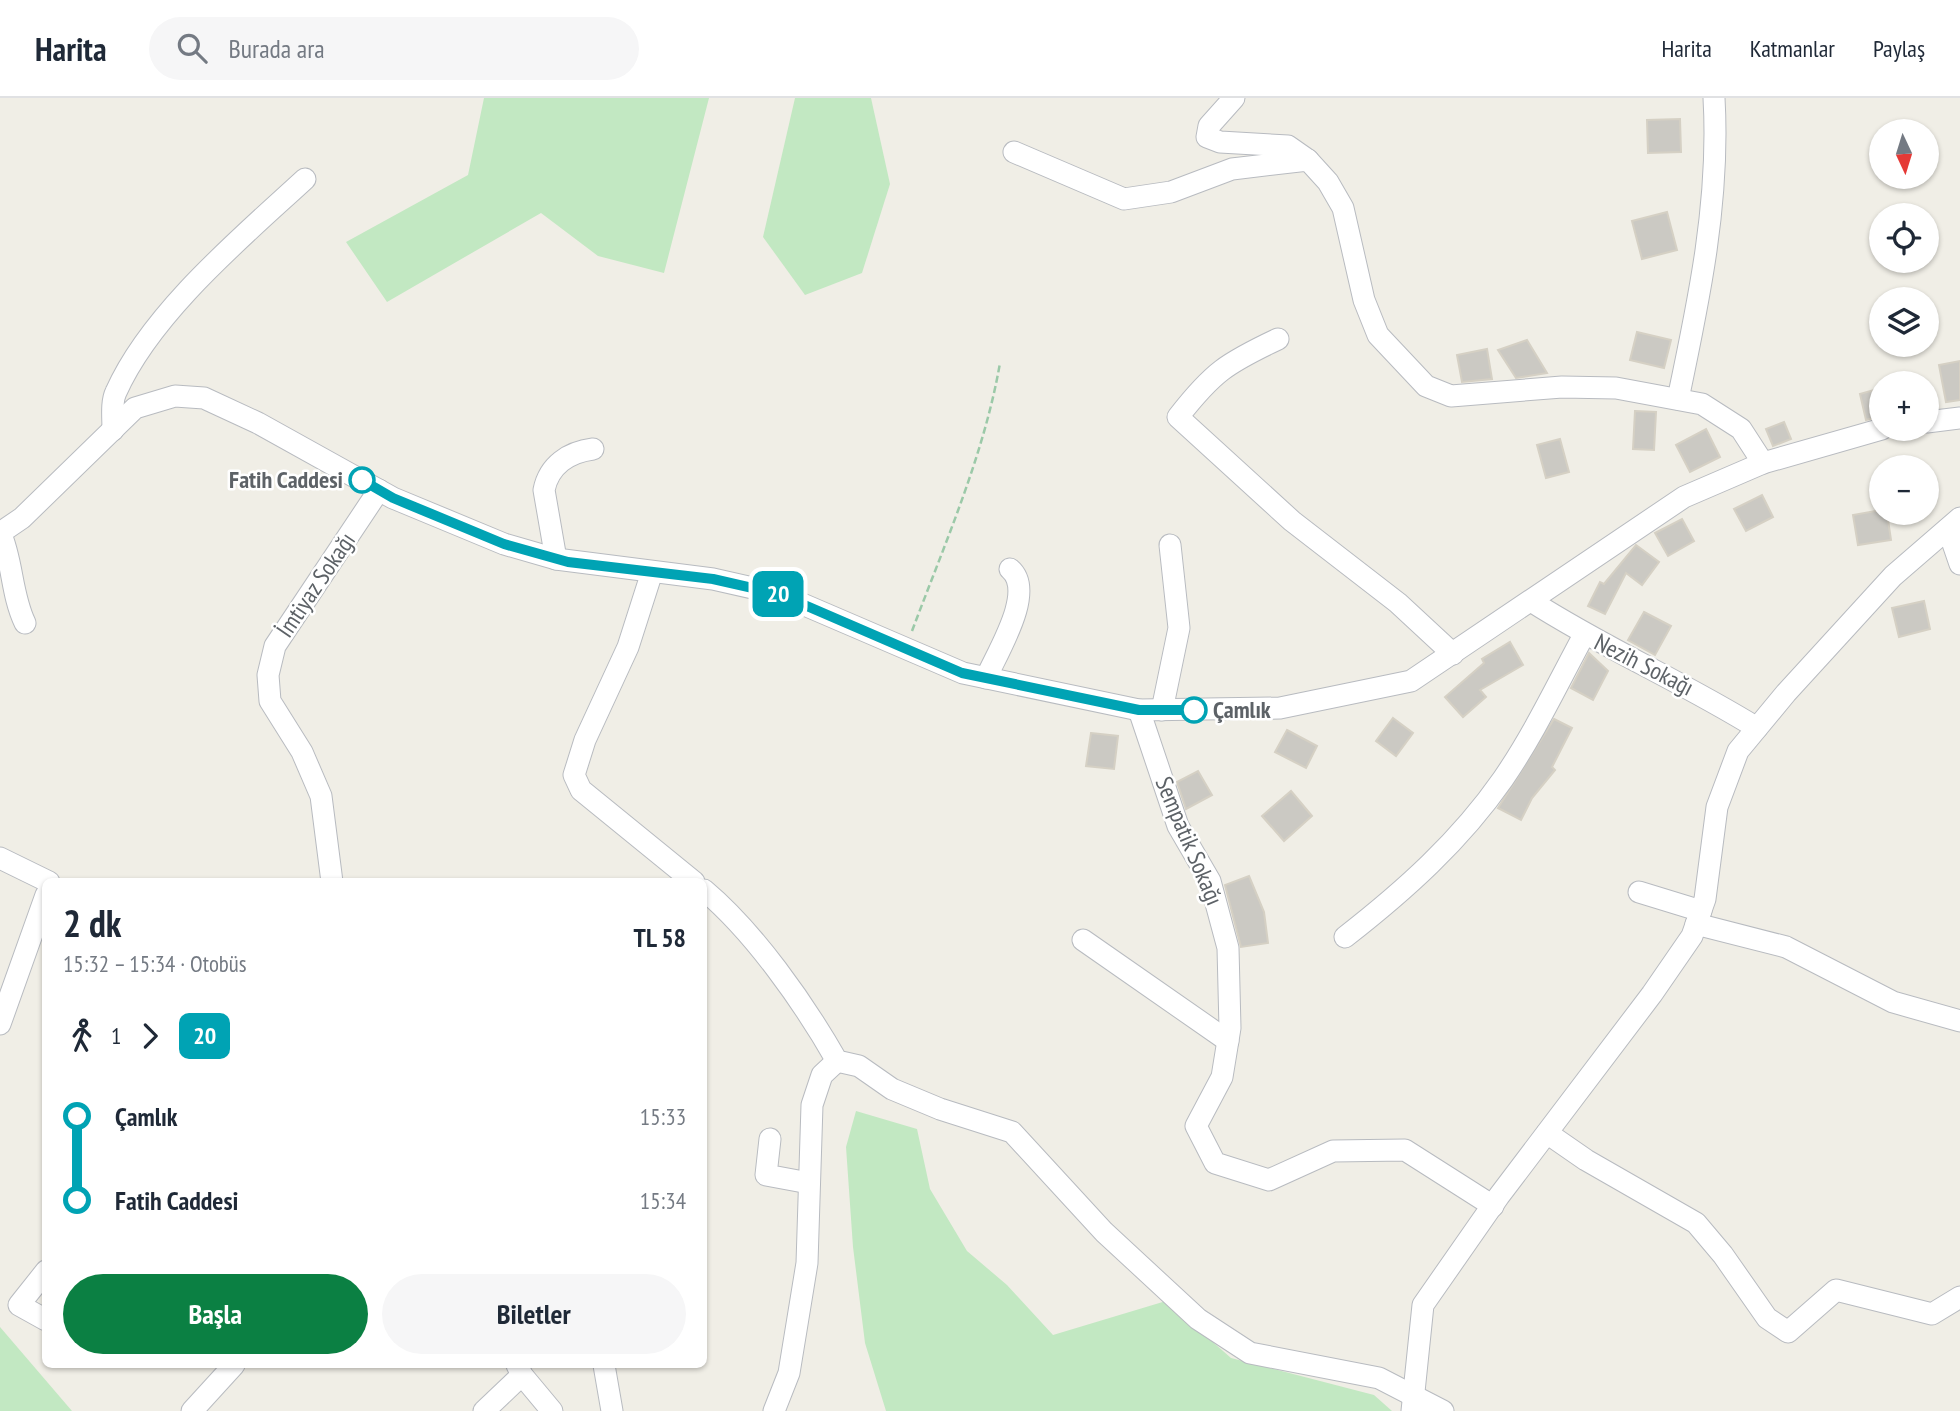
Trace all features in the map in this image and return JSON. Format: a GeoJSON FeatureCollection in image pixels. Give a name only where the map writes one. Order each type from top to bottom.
{"type":"FeatureCollection","features":[{"type":"Feature","properties":{"kind":"street"},"geometry":{"type":"LineString","coordinates":[[1234,98],[1209,126],[1208,137],[1220,142],[1288,146],[1308,160],[1328,182],[1343,208],[1364,300],[1378,335],[1426,386],[1451,396],[1562,387],[1616,388],[1702,404],[1741,429],[1763,463]]}},
{"type":"Feature","properties":{"kind":"street"},"geometry":{"type":"LineString","coordinates":[[1678,399],[1710,233],[1716,138],[1714,98]]}},
{"type":"Feature","properties":{"kind":"street"},"geometry":{"type":"LineString","coordinates":[[1014,152],[1124,199],[1171,192],[1231,169],[1308,160]]}},
{"type":"Feature","properties":{"kind":"street"},"geometry":{"type":"LineString","coordinates":[[113,430],[114,394],[147,343],[185,295],[305,179]]}},
{"type":"Feature","properties":{"kind":"street"},"geometry":{"type":"LineString","coordinates":[[1278,339],[1230,361],[1204,383],[1178,417],[1292,521],[1398,603],[1452,654]]}},
{"type":"Feature","properties":{"kind":"street"},"geometry":{"type":"LineString","coordinates":[[25,624],[16,605],[0,533],[22,518],[135,408],[175,396],[204,398],[258,423],[379,490],[504,544],[556,559],[713,579],[779,594],[962,673],[1139,710],[1280,708],[1349,696],[1411,681],[1684,497],[1763,463],[1869,433]]}},
{"type":"Feature","properties":{"kind":"street"},"geometry":{"type":"LineString","coordinates":[[1939,421],[1960,418]]}},
{"type":"Feature","properties":{"kind":"street"},"geometry":{"type":"LineString","coordinates":[[556,559],[544,490],[546,480],[556,464],[582,450],[593,449]]}},
{"type":"Feature","properties":{"kind":"street","name":"İmtiyaz Sokağı"},"geometry":{"type":"LineString","coordinates":[[331,878],[321,796],[302,752],[270,701],[268,676],[275,646],[379,490]]}},
{"type":"Feature","properties":{"kind":"street"},"geometry":{"type":"LineString","coordinates":[[1954,524],[1960,564]]}},
{"type":"Feature","properties":{"kind":"street"},"geometry":{"type":"LineString","coordinates":[[1413,1403],[1423,1305],[1692,936],[1705,899],[1717,807],[1738,751],[1893,576],[1954,524]]}},
{"type":"Feature","properties":{"kind":"street"},"geometry":{"type":"LineString","coordinates":[[1162,710],[1179,628],[1170,545]]}},
{"type":"Feature","properties":{"kind":"street"},"geometry":{"type":"LineString","coordinates":[[986,678],[1020,600],[1021,585],[1018,575],[1010,569]]}},
{"type":"Feature","properties":{"kind":"street"},"geometry":{"type":"LineString","coordinates":[[652,572],[628,647],[585,740],[574,775],[581,790],[689,878]]}},
{"type":"Feature","properties":{"kind":"street","name":"Nezih Sokağı"},"geometry":{"type":"LineString","coordinates":[[1531,601],[1584,635],[1696,690],[1757,728]]}},
{"type":"Feature","properties":{"kind":"street"},"geometry":{"type":"LineString","coordinates":[[1345,937],[1402,893],[1478,813],[1506,776],[1584,635]]}},
{"type":"Feature","properties":{"kind":"street","name":"Sempatik Sokağı"},"geometry":{"type":"LineString","coordinates":[[1139,710],[1178,826],[1210,881],[1228,948],[1228,1041],[1222,1077],[1196,1126],[1215,1163],[1269,1180],[1333,1151],[1405,1150],[1493,1206]]}},
{"type":"Feature","properties":{"kind":"street"},"geometry":{"type":"LineString","coordinates":[[0,858],[42,879]]}},
{"type":"Feature","properties":{"kind":"street"},"geometry":{"type":"LineString","coordinates":[[1639,892],[1698,917],[1786,947],[1893,1002],[1960,1021]]}},
{"type":"Feature","properties":{"kind":"street"},"geometry":{"type":"LineString","coordinates":[[707,893],[735,916],[822,1035],[837,1061],[859,1066],[892,1088],[940,1109],[1012,1132],[1104,1231],[1198,1320],[1250,1353],[1379,1378],[1413,1403],[1443,1411]]}},
{"type":"Feature","properties":{"kind":"street"},"geometry":{"type":"LineString","coordinates":[[0,1024],[42,906]]}},
{"type":"Feature","properties":{"kind":"street"},"geometry":{"type":"LineString","coordinates":[[1083,940],[1228,1041]]}},
{"type":"Feature","properties":{"kind":"street"},"geometry":{"type":"LineString","coordinates":[[774,1411],[789,1373],[807,1263],[812,1105],[822,1075],[837,1061]]}},
{"type":"Feature","properties":{"kind":"street"},"geometry":{"type":"LineString","coordinates":[[1548,1133],[1587,1160],[1696,1223],[1723,1255],[1767,1318],[1788,1332],[1836,1290],[1931,1314],[1960,1297]]}},
{"type":"Feature","properties":{"kind":"street"},"geometry":{"type":"LineString","coordinates":[[770,1139],[766,1175],[808,1183]]}},
{"type":"Feature","properties":{"kind":"street"},"geometry":{"type":"LineString","coordinates":[[42,1276],[19,1305],[42,1318]]}},
{"type":"Feature","properties":{"kind":"street"},"geometry":{"type":"LineString","coordinates":[[192,1411],[230,1368]]}},
{"type":"Feature","properties":{"kind":"street"},"geometry":{"type":"LineString","coordinates":[[605,1368],[612,1411]]}},
{"type":"Feature","properties":{"kind":"street"},"geometry":{"type":"LineString","coordinates":[[484,1411],[520,1370],[552,1411]]}},
{"type":"Feature","properties":{"kind":"path"},"geometry":{"type":"LineString","coordinates":[[906,647],[973,466],[993,401],[1000,363]]}},
{"type":"Feature","properties":{"kind":"green space"},"geometry":{"type":"Polygon","coordinates":[[[484,98],[709,98],[664,273],[598,256],[541,213],[387,302],[346,242],[468,175],[484,98]]]}},
{"type":"Feature","properties":{"kind":"green space"},"geometry":{"type":"Polygon","coordinates":[[[795,98],[871,98],[890,184],[862,273],[805,295],[763,237],[795,98]]]}},
{"type":"Feature","properties":{"kind":"green space"},"geometry":{"type":"Polygon","coordinates":[[[856,1111],[917,1129],[930,1189],[967,1251],[1007,1285],[1053,1335],[1166,1301],[1231,1358],[1374,1395],[1392,1411],[886,1411],[865,1343],[853,1247],[846,1147],[856,1111]]]}},
{"type":"Feature","properties":{"kind":"green space"},"geometry":{"type":"Polygon","coordinates":[[[0,1327],[72,1411],[0,1411],[0,1327]]]}},
{"type":"Feature","properties":{"kind":"building"},"geometry":{"type":"Polygon","coordinates":[[[1680,119],[1681,152],[1648,153],[1647,120],[1680,119]]]}},
{"type":"Feature","properties":{"kind":"building"},"geometry":{"type":"Polygon","coordinates":[[[1667,212],[1677,250],[1642,259],[1632,221],[1667,212]]]}},
{"type":"Feature","properties":{"kind":"building"},"geometry":{"type":"Polygon","coordinates":[[[1637,332],[1671,340],[1664,368],[1630,360],[1637,332]]]}},
{"type":"Feature","properties":{"kind":"building"},"geometry":{"type":"Polygon","coordinates":[[[1527,340],[1547,373],[1516,378],[1498,350],[1527,340]]]}},
{"type":"Feature","properties":{"kind":"building"},"geometry":{"type":"Polygon","coordinates":[[[1487,349],[1492,379],[1462,382],[1457,355],[1487,349]]]}},
{"type":"Feature","properties":{"kind":"building"},"geometry":{"type":"Polygon","coordinates":[[[1960,361],[1960,400],[1946,402],[1939,365],[1960,361]]]}},
{"type":"Feature","properties":{"kind":"building"},"geometry":{"type":"Polygon","coordinates":[[[1869,391],[1869,419],[1866,420],[1860,394],[1869,391]]]}},
{"type":"Feature","properties":{"kind":"building"},"geometry":{"type":"Polygon","coordinates":[[[1635,411],[1656,412],[1654,450],[1633,449],[1635,411]]]}},
{"type":"Feature","properties":{"kind":"building"},"geometry":{"type":"Polygon","coordinates":[[[1784,422],[1791,439],[1773,446],[1766,429],[1784,422]]]}},
{"type":"Feature","properties":{"kind":"building"},"geometry":{"type":"Polygon","coordinates":[[[1706,429],[1720,457],[1690,472],[1676,445],[1706,429]]]}},
{"type":"Feature","properties":{"kind":"building"},"geometry":{"type":"Polygon","coordinates":[[[1560,439],[1569,472],[1546,478],[1537,445],[1560,439]]]}},
{"type":"Feature","properties":{"kind":"building"},"geometry":{"type":"Polygon","coordinates":[[[1762,495],[1773,517],[1746,531],[1734,509],[1762,495]]]}},
{"type":"Feature","properties":{"kind":"building"},"geometry":{"type":"Polygon","coordinates":[[[1869,512],[1869,525],[1889,525],[1891,540],[1858,545],[1853,515],[1869,512]]]}},
{"type":"Feature","properties":{"kind":"building"},"geometry":{"type":"Polygon","coordinates":[[[1682,519],[1694,541],[1668,556],[1655,533],[1682,519]]]}},
{"type":"Feature","properties":{"kind":"building"},"geometry":{"type":"Polygon","coordinates":[[[1636,545],[1659,562],[1642,585],[1626,573],[1605,614],[1588,606],[1600,582],[1604,584],[1636,545]]]}},
{"type":"Feature","properties":{"kind":"building"},"geometry":{"type":"Polygon","coordinates":[[[1924,601],[1930,629],[1899,637],[1892,608],[1924,601]]]}},
{"type":"Feature","properties":{"kind":"building"},"geometry":{"type":"Polygon","coordinates":[[[1644,612],[1671,626],[1655,655],[1628,640],[1644,612]]]}},
{"type":"Feature","properties":{"kind":"building"},"geometry":{"type":"Polygon","coordinates":[[[1510,642],[1523,665],[1480,690],[1486,697],[1463,717],[1445,697],[1484,663],[1482,659],[1510,642]]]}},
{"type":"Feature","properties":{"kind":"building"},"geometry":{"type":"Polygon","coordinates":[[[1589,653],[1608,671],[1593,700],[1571,688],[1589,653]]]}},
{"type":"Feature","properties":{"kind":"building"},"geometry":{"type":"Polygon","coordinates":[[[1393,718],[1413,733],[1396,756],[1376,741],[1393,718]]]}},
{"type":"Feature","properties":{"kind":"building"},"geometry":{"type":"Polygon","coordinates":[[[1554,719],[1572,728],[1552,767],[1555,770],[1532,798],[1521,820],[1498,808],[1554,719]]]}},
{"type":"Feature","properties":{"kind":"building"},"geometry":{"type":"Polygon","coordinates":[[[1287,730],[1317,746],[1306,768],[1275,752],[1287,730]]]}},
{"type":"Feature","properties":{"kind":"building"},"geometry":{"type":"Polygon","coordinates":[[[1091,733],[1118,736],[1114,769],[1086,766],[1091,733]]]}},
{"type":"Feature","properties":{"kind":"building"},"geometry":{"type":"Polygon","coordinates":[[[1198,771],[1212,795],[1186,809],[1177,782],[1198,771]]]}},
{"type":"Feature","properties":{"kind":"building"},"geometry":{"type":"Polygon","coordinates":[[[1291,791],[1312,816],[1284,841],[1262,816],[1291,791]]]}},
{"type":"Feature","properties":{"kind":"building"},"geometry":{"type":"Polygon","coordinates":[[[1249,876],[1264,912],[1268,943],[1241,947],[1225,885],[1249,876]]]}},
{"type":"Feature","properties":{"kind":"bus line","name":"20"},"geometry":{"type":"LineString","coordinates":[[362,480],[393,498],[504,544],[568,562],[713,579],[779,594],[896,642],[962,673],[1139,710],[1194,710]]}},
{"type":"Feature","properties":{"kind":"place","name":"Fatih Caddesi"},"geometry":{"type":"Point","coordinates":[362,480]}},
{"type":"Feature","properties":{"kind":"place","name":"Çamlık"},"geometry":{"type":"Point","coordinates":[1194,710]}}]}
